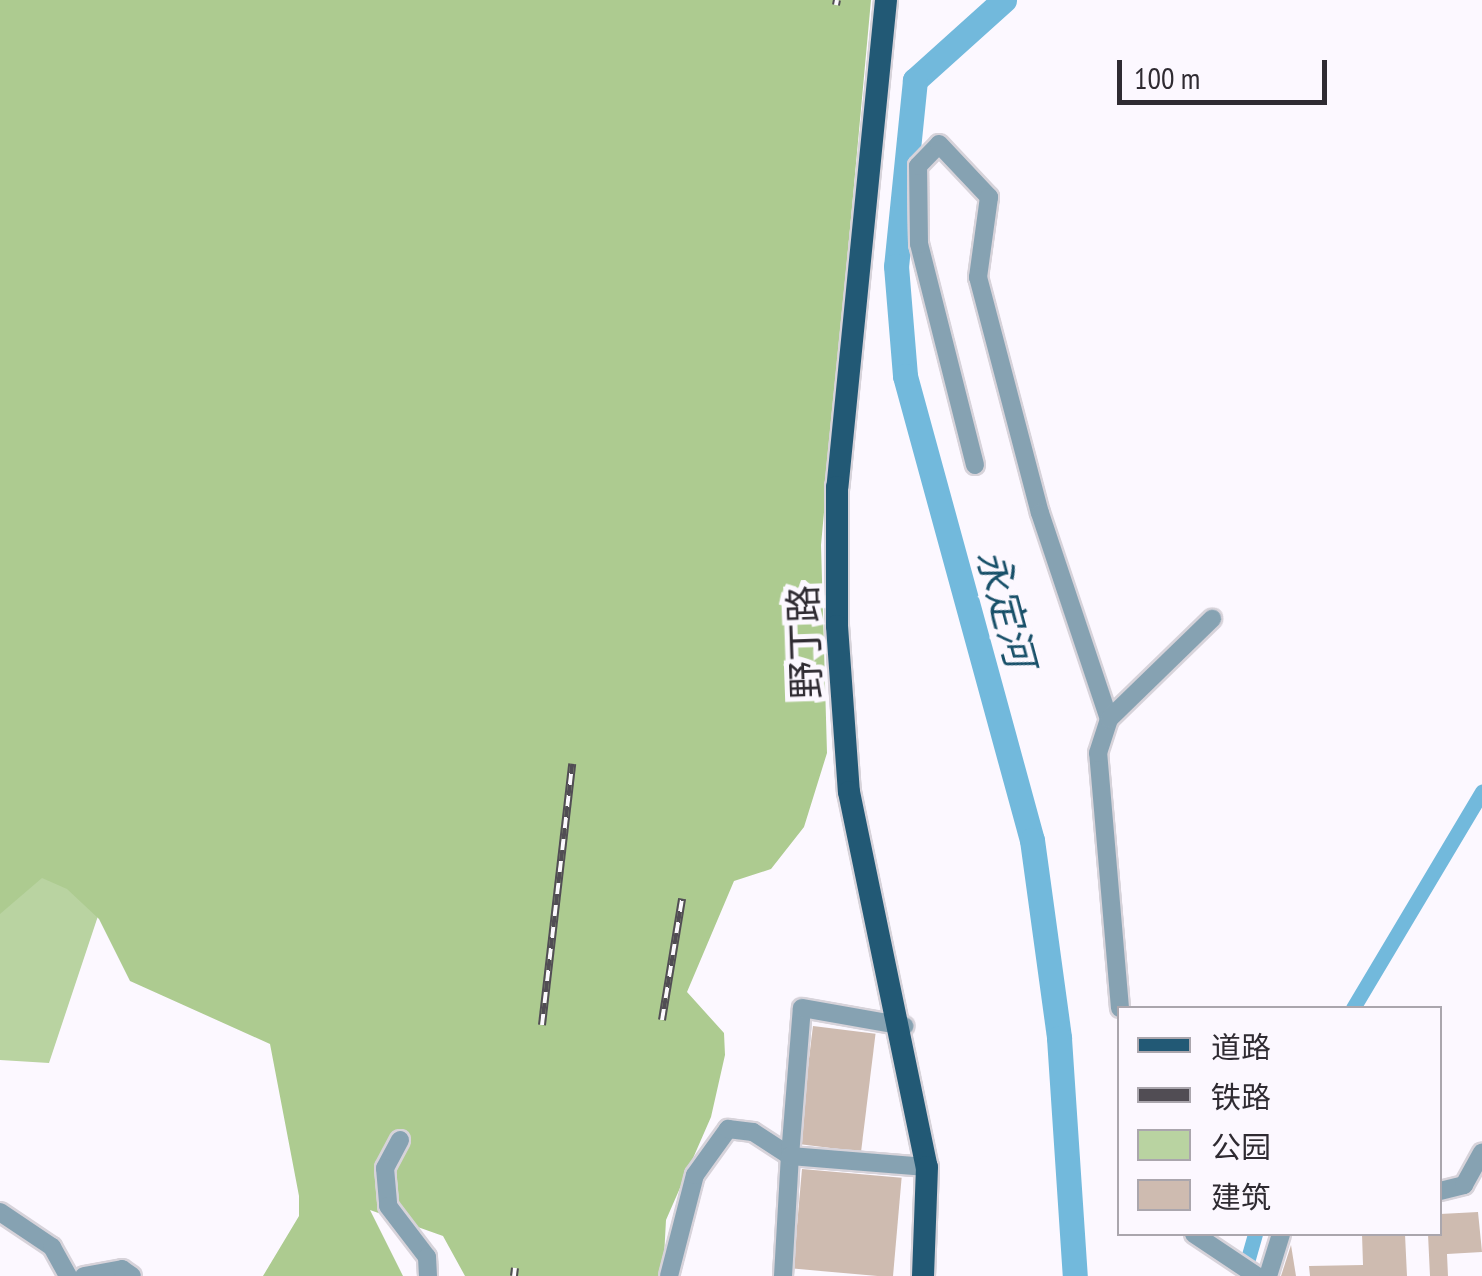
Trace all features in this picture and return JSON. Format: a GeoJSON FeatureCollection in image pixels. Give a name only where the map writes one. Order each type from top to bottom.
{"type":"FeatureCollection","features":[{"type":"Feature","properties":{"kind":"main road","name":"野丁路"},"geometry":{"type":"LineString","coordinates":[[886,0],[837,487],[836,626],[849,792],[904,1026],[927,1167],[923,1276]]}},
{"type":"Feature","properties":{"kind":"street"},"geometry":{"type":"LineString","coordinates":[[975,465],[919,244],[918,166],[939,144],[990,197],[978,277],[1040,513],[1109,719]]}},
{"type":"Feature","properties":{"kind":"street"},"geometry":{"type":"LineString","coordinates":[[1120,1006],[1098,752],[1109,719],[1212,619]]}},
{"type":"Feature","properties":{"kind":"street"},"geometry":{"type":"LineString","coordinates":[[783,1276],[802,1008],[904,1026]]}},
{"type":"Feature","properties":{"kind":"street"},"geometry":{"type":"LineString","coordinates":[[669,1276],[695,1175],[728,1129],[753,1132],[790,1156],[927,1167]]}},
{"type":"Feature","properties":{"kind":"street"},"geometry":{"type":"LineString","coordinates":[[400,1140],[386,1168],[388,1206],[427,1257],[428,1276]]}},
{"type":"Feature","properties":{"kind":"street"},"geometry":{"type":"LineString","coordinates":[[1442,1190],[1464,1185],[1482,1153]]}},
{"type":"Feature","properties":{"kind":"street"},"geometry":{"type":"LineString","coordinates":[[0,1212],[52,1247],[68,1276]]}},
{"type":"Feature","properties":{"kind":"street"},"geometry":{"type":"LineString","coordinates":[[1197,1236],[1234,1265],[1260,1275],[1280,1236]]}},
{"type":"Feature","properties":{"kind":"street"},"geometry":{"type":"LineString","coordinates":[[84,1276],[122,1269],[132,1276]]}},
{"type":"Feature","properties":{"kind":"green space"},"geometry":{"type":"Polygon","coordinates":[[[0,0],[871,0],[821,545],[827,753],[804,827],[771,869],[734,881],[687,992],[724,1033],[725,1055],[711,1117],[666,1220],[663,1276],[465,1276],[443,1236],[370,1210],[403,1276],[263,1276],[299,1216],[299,1196],[270,1044],[130,981],[99,919],[67,889],[42,878],[0,914],[0,0]]]}},
{"type":"Feature","properties":{"kind":"green space"},"geometry":{"type":"Polygon","coordinates":[[[0,590],[130,820],[49,1063],[0,1060],[0,590]]]}},
{"type":"Feature","properties":{"kind":"building"},"geometry":{"type":"Polygon","coordinates":[[[813,1026],[876,1034],[861,1152],[798,1144],[813,1026]]]}},
{"type":"Feature","properties":{"kind":"building"},"geometry":{"type":"Polygon","coordinates":[[[802,1169],[902,1178],[893,1276],[793,1269],[802,1169]]]}},
{"type":"Feature","properties":{"kind":"building"},"geometry":{"type":"Polygon","coordinates":[[[1478,1212],[1482,1252],[1447,1254],[1448,1276],[1430,1276],[1428,1236],[1442,1236],[1442,1214],[1478,1212]]]}},
{"type":"Feature","properties":{"kind":"building"},"geometry":{"type":"Polygon","coordinates":[[[1362,1236],[1405,1236],[1407,1276],[1310,1276],[1309,1266],[1363,1265],[1362,1236]]]}},
{"type":"Feature","properties":{"kind":"building"},"geometry":{"type":"Polygon","coordinates":[[[1291,1245],[1296,1276],[1281,1276],[1291,1245]]]}},
{"type":"Feature","properties":{"kind":"waterway","name":"永定河"},"geometry":{"type":"LineString","coordinates":[[1004,0],[915,80],[896,266],[905,376],[1032,840],[1059,1038],[1075,1276]]}},
{"type":"Feature","properties":{"kind":"waterway"},"geometry":{"type":"LineString","coordinates":[[1354,1006],[1482,792]]}},
{"type":"Feature","properties":{"kind":"waterway"},"geometry":{"type":"LineString","coordinates":[[1243,1276],[1254,1236]]}},
{"type":"Feature","properties":{"kind":"railway"},"geometry":{"type":"LineString","coordinates":[[836,5],[837,0]]}},
{"type":"Feature","properties":{"kind":"railway"},"geometry":{"type":"LineString","coordinates":[[542,1025],[572,764]]}},
{"type":"Feature","properties":{"kind":"railway"},"geometry":{"type":"LineString","coordinates":[[662,1020],[682,899]]}},
{"type":"Feature","properties":{"kind":"railway"},"geometry":{"type":"LineString","coordinates":[[514,1276],[515,1268]]}}]}
